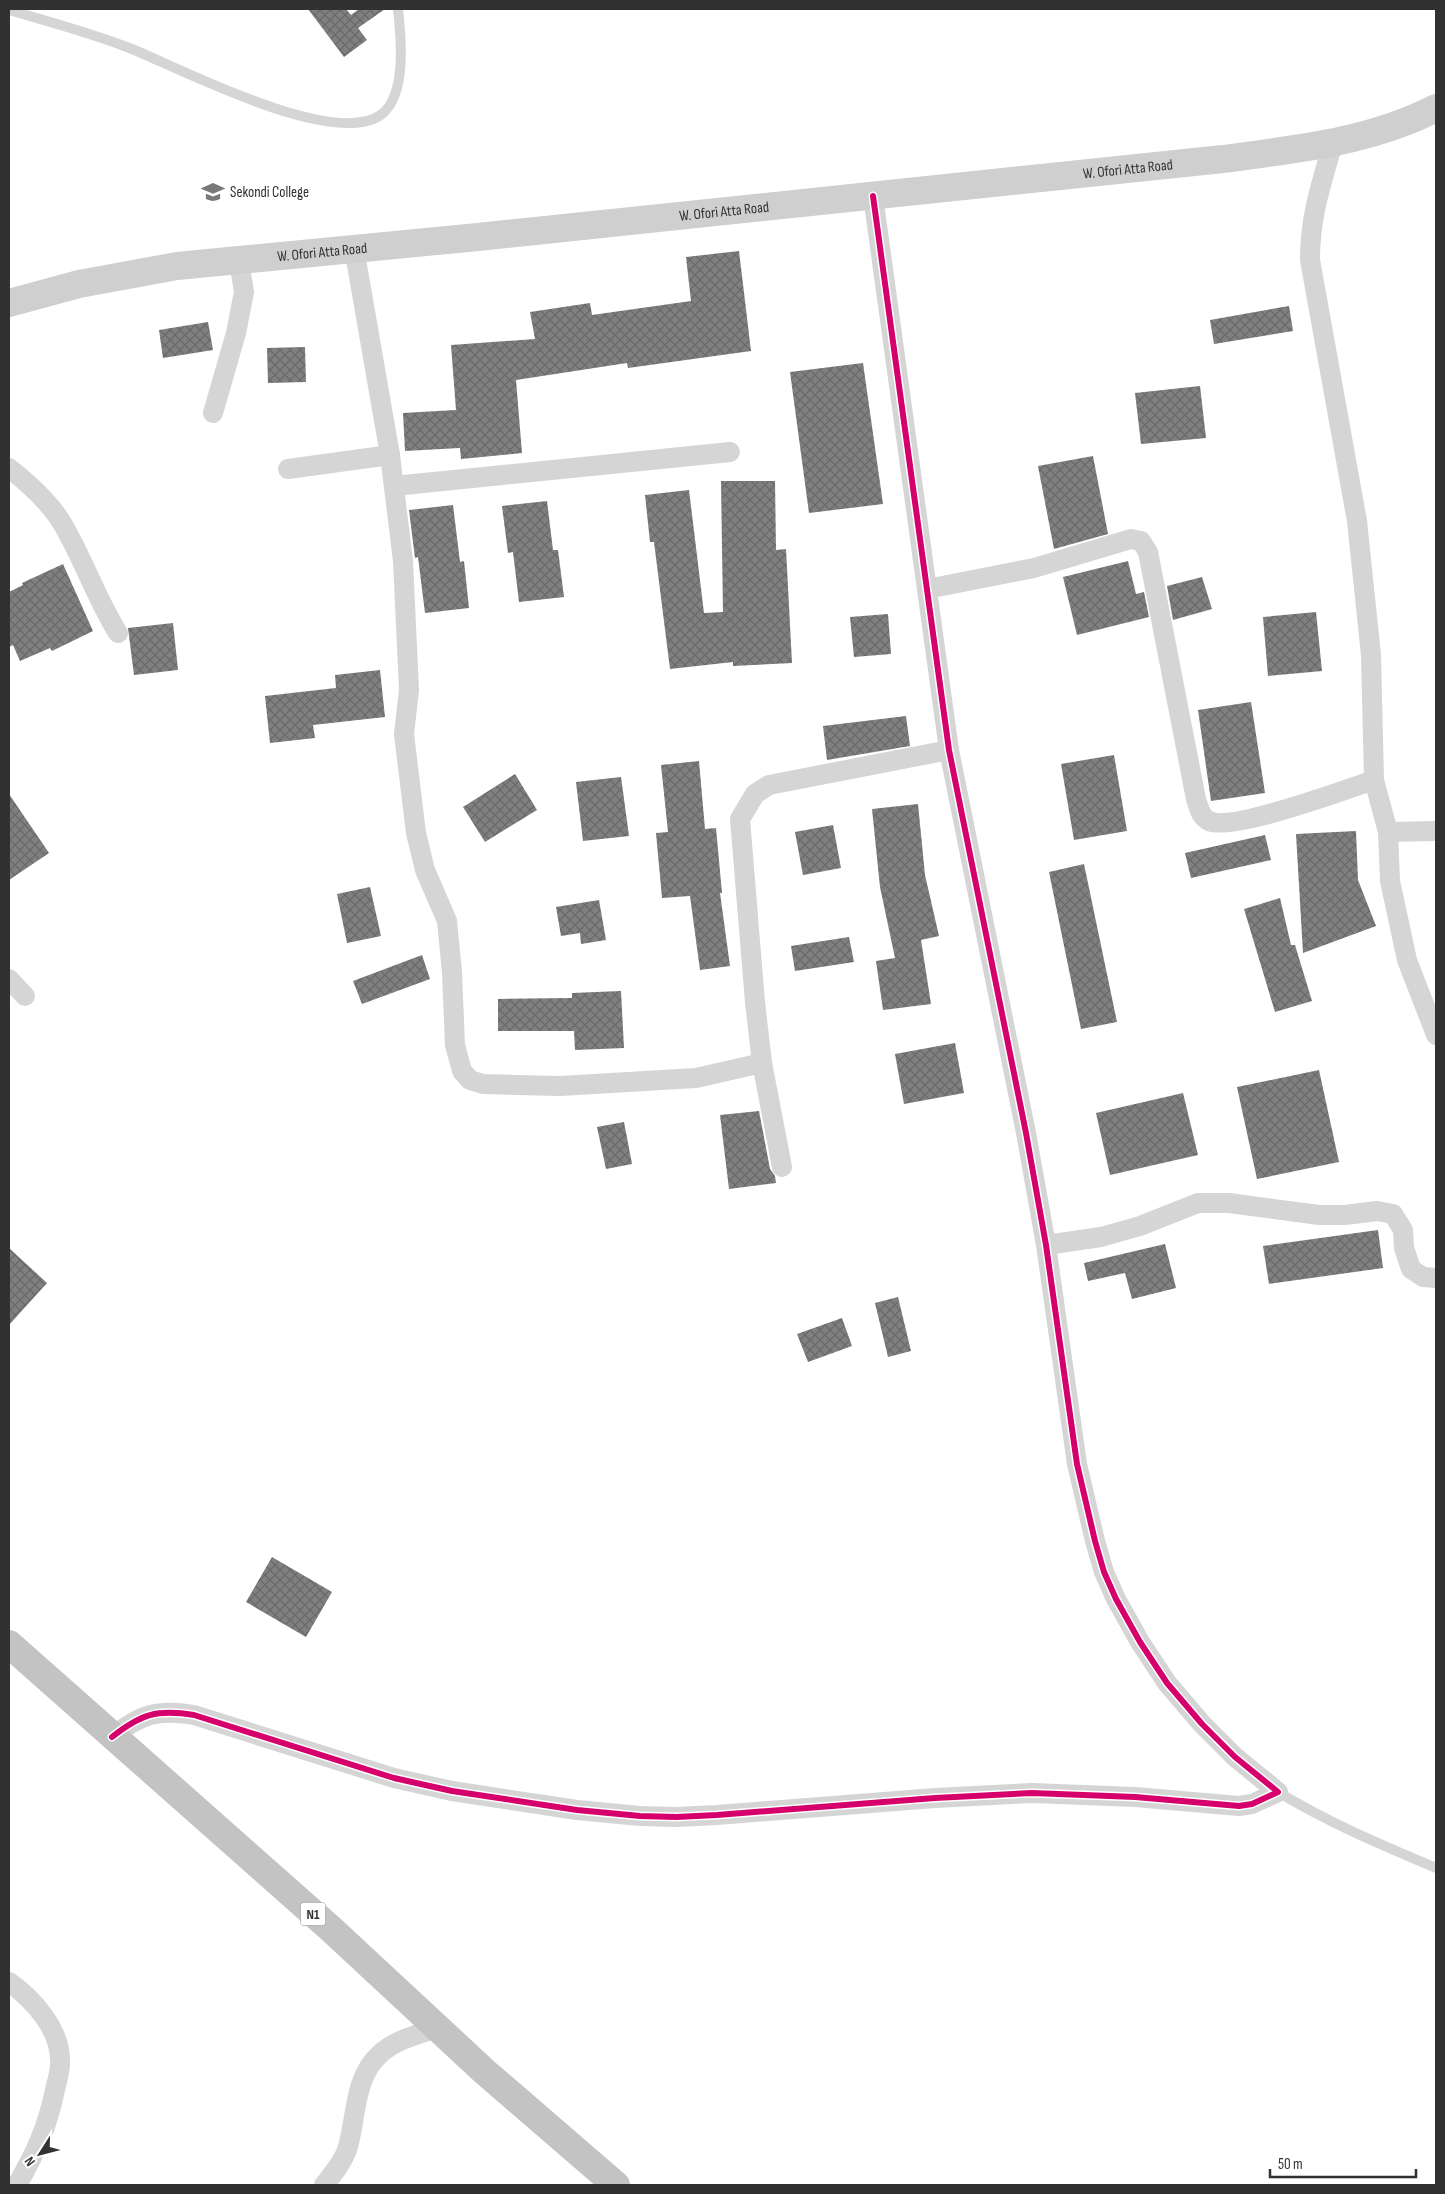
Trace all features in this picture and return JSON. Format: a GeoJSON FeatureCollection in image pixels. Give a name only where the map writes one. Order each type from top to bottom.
{"type":"FeatureCollection","features":[{"type":"Feature","properties":{"kind":"highway","name":"N1"},"geometry":{"type":"LineString","coordinates":[[9,1644],[331,1929],[436,2028],[616,2185]]}},
{"type":"Feature","properties":{"kind":"main road","name":"W. Ofori Atta Road"},"geometry":{"type":"LineString","coordinates":[[9,303],[79,284],[177,266],[468,238],[1223,159],[1333,143],[1382,130],[1433,108]]}},
{"type":"Feature","properties":{"kind":"street"},"geometry":{"type":"LineString","coordinates":[[1333,143],[1310,231],[1310,260],[1357,520],[1371,655],[1374,780],[1388,832],[1390,881],[1407,960],[1436,1035]]}},
{"type":"Feature","properties":{"kind":"street"},"geometry":{"type":"LineString","coordinates":[[112,1737],[140,1717],[151,1713],[176,1712],[194,1715],[394,1778],[452,1791],[576,1810],[640,1816],[716,1816],[935,1798],[1032,1794],[1135,1797],[1239,1806],[1252,1804],[1278,1792],[1228,1751],[1167,1683],[1140,1642],[1104,1572],[1077,1464],[1046,1244],[1026,1133],[949,750],[873,196]]}},
{"type":"Feature","properties":{"kind":"street"},"geometry":{"type":"LineString","coordinates":[[354,248],[390,455],[403,561],[409,690],[404,734],[416,833],[425,870],[447,921],[452,972],[455,1045],[462,1071],[470,1080],[483,1084],[560,1086],[696,1078],[762,1063]]}},
{"type":"Feature","properties":{"kind":"street"},"geometry":{"type":"LineString","coordinates":[[213,413],[236,333],[244,292],[239,260]]}},
{"type":"Feature","properties":{"kind":"street"},"geometry":{"type":"LineString","coordinates":[[394,486],[730,452]]}},
{"type":"Feature","properties":{"kind":"street"},"geometry":{"type":"LineString","coordinates":[[288,469],[390,455]]}},
{"type":"Feature","properties":{"kind":"street"},"geometry":{"type":"LineString","coordinates":[[9,468],[23,478],[62,522],[107,616],[118,633]]}},
{"type":"Feature","properties":{"kind":"street"},"geometry":{"type":"LineString","coordinates":[[927,589],[1034,568],[1131,539],[1141,541],[1148,552],[1194,789],[1202,815],[1209,822],[1220,823],[1249,818],[1374,780]]}},
{"type":"Feature","properties":{"kind":"street"},"geometry":{"type":"LineString","coordinates":[[782,1167],[762,1063],[754,992],[740,819],[746,806],[756,794],[769,785],[949,750]]}},
{"type":"Feature","properties":{"kind":"street"},"geometry":{"type":"LineString","coordinates":[[1388,832],[1436,831]]}},
{"type":"Feature","properties":{"kind":"street"},"geometry":{"type":"LineString","coordinates":[[9,979],[25,996]]}},
{"type":"Feature","properties":{"kind":"street"},"geometry":{"type":"LineString","coordinates":[[1046,1244],[1109,1235],[1140,1226],[1198,1203],[1229,1203],[1319,1215],[1345,1215],[1377,1211],[1393,1214],[1403,1230],[1404,1248],[1411,1268],[1423,1277],[1436,1278]]}},
{"type":"Feature","properties":{"kind":"street"},"geometry":{"type":"LineString","coordinates":[[9,1982],[28,1999],[48,2022],[54,2034],[60,2059],[51,2108],[44,2133],[15,2179]]}},
{"type":"Feature","properties":{"kind":"street"},"geometry":{"type":"LineString","coordinates":[[324,2185],[338,2167],[347,2150],[360,2085],[366,2070],[381,2053],[397,2043],[436,2028]]}},
{"type":"Feature","properties":{"kind":"lane"},"geometry":{"type":"LineString","coordinates":[[9,10],[80,30],[132,49],[236,94],[288,112],[324,122],[347,123],[363,121],[381,115],[396,94],[399,79],[400,24],[398,9]]}},
{"type":"Feature","properties":{"kind":"lane"},"geometry":{"type":"LineString","coordinates":[[1278,1792],[1347,1830],[1436,1868]]}},
{"type":"Feature","properties":{"kind":"building"},"geometry":{"type":"Polygon","coordinates":[[[308,9],[346,9],[351,15],[359,9],[385,9],[358,28],[367,40],[344,57],[308,9]]]}},
{"type":"Feature","properties":{"kind":"building"},"geometry":{"type":"Polygon","coordinates":[[[739,251],[751,351],[628,368],[627,363],[516,380],[522,453],[461,459],[460,448],[405,451],[403,413],[456,410],[451,345],[535,339],[530,312],[590,303],[592,315],[691,301],[686,257],[739,251]]]}},
{"type":"Feature","properties":{"kind":"building"},"geometry":{"type":"Polygon","coordinates":[[[1289,306],[1293,331],[1214,344],[1210,320],[1289,306]]]}},
{"type":"Feature","properties":{"kind":"building"},"geometry":{"type":"Polygon","coordinates":[[[208,322],[213,350],[163,358],[159,330],[208,322]]]}},
{"type":"Feature","properties":{"kind":"building"},"geometry":{"type":"Polygon","coordinates":[[[305,347],[306,382],[268,383],[267,348],[305,347]]]}},
{"type":"Feature","properties":{"kind":"building"},"geometry":{"type":"Polygon","coordinates":[[[863,363],[883,504],[809,513],[790,372],[863,363]]]}},
{"type":"Feature","properties":{"kind":"building"},"geometry":{"type":"Polygon","coordinates":[[[1200,386],[1206,438],[1141,444],[1135,393],[1200,386]]]}},
{"type":"Feature","properties":{"kind":"building"},"geometry":{"type":"Polygon","coordinates":[[[1093,456],[1108,534],[1054,549],[1038,466],[1093,456]]]}},
{"type":"Feature","properties":{"kind":"building"},"geometry":{"type":"Polygon","coordinates":[[[721,481],[775,481],[776,550],[786,549],[792,663],[733,666],[733,662],[670,669],[654,542],[650,542],[645,495],[689,490],[704,613],[723,612],[721,481]]]}},
{"type":"Feature","properties":{"kind":"building"},"geometry":{"type":"Polygon","coordinates":[[[547,501],[553,550],[558,550],[564,597],[519,602],[513,552],[508,553],[502,506],[547,501]]]}},
{"type":"Feature","properties":{"kind":"building"},"geometry":{"type":"Polygon","coordinates":[[[453,505],[460,562],[464,561],[469,608],[425,613],[418,557],[415,558],[409,510],[453,505]]]}},
{"type":"Feature","properties":{"kind":"building"},"geometry":{"type":"Polygon","coordinates":[[[1128,561],[1136,594],[1144,592],[1149,617],[1077,635],[1063,577],[1128,561]]]}},
{"type":"Feature","properties":{"kind":"building"},"geometry":{"type":"Polygon","coordinates":[[[63,564],[93,631],[52,651],[50,648],[20,661],[13,645],[9,647],[9,592],[23,585],[22,583],[63,564]]]}},
{"type":"Feature","properties":{"kind":"building"},"geometry":{"type":"Polygon","coordinates":[[[1202,577],[1212,609],[1173,620],[1167,586],[1202,577]]]}},
{"type":"Feature","properties":{"kind":"building"},"geometry":{"type":"Polygon","coordinates":[[[1316,612],[1322,671],[1268,676],[1263,617],[1316,612]]]}},
{"type":"Feature","properties":{"kind":"building"},"geometry":{"type":"Polygon","coordinates":[[[888,614],[891,654],[854,657],[850,617],[888,614]]]}},
{"type":"Feature","properties":{"kind":"building"},"geometry":{"type":"Polygon","coordinates":[[[173,623],[178,670],[134,675],[128,628],[173,623]]]}},
{"type":"Feature","properties":{"kind":"building"},"geometry":{"type":"Polygon","coordinates":[[[380,670],[385,717],[313,725],[315,738],[270,743],[265,696],[336,688],[335,675],[380,670]]]}},
{"type":"Feature","properties":{"kind":"building"},"geometry":{"type":"Polygon","coordinates":[[[1251,702],[1265,793],[1211,801],[1198,710],[1251,702]]]}},
{"type":"Feature","properties":{"kind":"building"},"geometry":{"type":"Polygon","coordinates":[[[906,716],[910,746],[827,760],[823,726],[906,716]]]}},
{"type":"Feature","properties":{"kind":"building"},"geometry":{"type":"Polygon","coordinates":[[[1114,755],[1127,831],[1074,840],[1061,764],[1114,755]]]}},
{"type":"Feature","properties":{"kind":"building"},"geometry":{"type":"Polygon","coordinates":[[[699,761],[705,829],[716,828],[722,893],[720,893],[730,966],[700,970],[690,896],[662,898],[656,833],[668,832],[661,765],[699,761]]]}},
{"type":"Feature","properties":{"kind":"building"},"geometry":{"type":"Polygon","coordinates":[[[515,774],[537,810],[485,842],[463,807],[515,774]]]}},
{"type":"Feature","properties":{"kind":"building"},"geometry":{"type":"Polygon","coordinates":[[[621,777],[629,836],[583,841],[576,782],[621,777]]]}},
{"type":"Feature","properties":{"kind":"building"},"geometry":{"type":"Polygon","coordinates":[[[9,794],[49,853],[9,880],[9,794]]]}},
{"type":"Feature","properties":{"kind":"building"},"geometry":{"type":"Polygon","coordinates":[[[918,804],[925,875],[939,936],[921,940],[931,1004],[883,1010],[876,961],[895,958],[880,887],[872,809],[918,804]]]}},
{"type":"Feature","properties":{"kind":"building"},"geometry":{"type":"Polygon","coordinates":[[[833,825],[841,868],[803,875],[795,832],[833,825]]]}},
{"type":"Feature","properties":{"kind":"building"},"geometry":{"type":"Polygon","coordinates":[[[1356,831],[1358,880],[1376,926],[1303,953],[1296,834],[1356,831]]]}},
{"type":"Feature","properties":{"kind":"building"},"geometry":{"type":"Polygon","coordinates":[[[1265,835],[1271,860],[1191,878],[1185,853],[1265,835]]]}},
{"type":"Feature","properties":{"kind":"building"},"geometry":{"type":"Polygon","coordinates":[[[1084,864],[1117,1022],[1081,1029],[1049,872],[1084,864]]]}},
{"type":"Feature","properties":{"kind":"building"},"geometry":{"type":"Polygon","coordinates":[[[370,887],[381,936],[347,943],[337,894],[370,887]]]}},
{"type":"Feature","properties":{"kind":"building"},"geometry":{"type":"Polygon","coordinates":[[[1280,898],[1291,945],[1295,945],[1312,1001],[1275,1012],[1244,909],[1280,898]]]}},
{"type":"Feature","properties":{"kind":"building"},"geometry":{"type":"Polygon","coordinates":[[[599,900],[606,940],[581,944],[580,933],[561,936],[556,907],[599,900]]]}},
{"type":"Feature","properties":{"kind":"building"},"geometry":{"type":"Polygon","coordinates":[[[849,937],[854,962],[795,971],[791,946],[849,937]]]}},
{"type":"Feature","properties":{"kind":"building"},"geometry":{"type":"Polygon","coordinates":[[[422,955],[430,979],[362,1004],[353,981],[422,955]]]}},
{"type":"Feature","properties":{"kind":"building"},"geometry":{"type":"Polygon","coordinates":[[[621,991],[624,1048],[575,1050],[574,1031],[498,1031],[498,999],[572,998],[572,993],[621,991]]]}},
{"type":"Feature","properties":{"kind":"building"},"geometry":{"type":"Polygon","coordinates":[[[955,1043],[964,1093],[904,1104],[895,1054],[955,1043]]]}},
{"type":"Feature","properties":{"kind":"building"},"geometry":{"type":"Polygon","coordinates":[[[1319,1070],[1339,1162],[1257,1179],[1237,1087],[1319,1070]]]}},
{"type":"Feature","properties":{"kind":"building"},"geometry":{"type":"Polygon","coordinates":[[[1183,1093],[1198,1155],[1110,1175],[1096,1113],[1183,1093]]]}},
{"type":"Feature","properties":{"kind":"building"},"geometry":{"type":"Polygon","coordinates":[[[759,1111],[770,1169],[775,1176],[776,1183],[729,1189],[720,1115],[759,1111]]]}},
{"type":"Feature","properties":{"kind":"building"},"geometry":{"type":"Polygon","coordinates":[[[624,1122],[632,1164],[606,1169],[597,1127],[624,1122]]]}},
{"type":"Feature","properties":{"kind":"building"},"geometry":{"type":"Polygon","coordinates":[[[1378,1230],[1383,1268],[1269,1284],[1263,1246],[1378,1230]]]}},
{"type":"Feature","properties":{"kind":"building"},"geometry":{"type":"Polygon","coordinates":[[[1165,1244],[1176,1288],[1132,1299],[1125,1273],[1088,1281],[1084,1263],[1165,1244]]]}},
{"type":"Feature","properties":{"kind":"building"},"geometry":{"type":"Polygon","coordinates":[[[9,1248],[47,1283],[9,1325],[9,1248]]]}},
{"type":"Feature","properties":{"kind":"building"},"geometry":{"type":"Polygon","coordinates":[[[898,1297],[911,1351],[888,1357],[875,1303],[898,1297]]]}},
{"type":"Feature","properties":{"kind":"building"},"geometry":{"type":"Polygon","coordinates":[[[842,1318],[852,1346],[808,1362],[797,1334],[842,1318]]]}},
{"type":"Feature","properties":{"kind":"building"},"geometry":{"type":"Polygon","coordinates":[[[272,1557],[332,1592],[306,1637],[246,1602],[272,1557]]]}},
{"type":"Feature","properties":{"kind":"cycle path"},"geometry":{"type":"LineString","coordinates":[[112,1737],[141,1718],[159,1713],[181,1713],[194,1715],[394,1778],[452,1791],[577,1810],[640,1816],[717,1815],[935,1798],[1032,1793],[1135,1797],[1239,1806],[1252,1804],[1278,1792],[1235,1757],[1202,1724],[1167,1683],[1140,1642],[1116,1599],[1104,1572],[1095,1541],[1077,1464],[1046,1245],[1026,1133],[949,750],[873,196]]}},
{"type":"Feature","properties":{"kind":"place","name":"Sekondi College"},"geometry":{"type":"Point","coordinates":[213,192]}}]}
